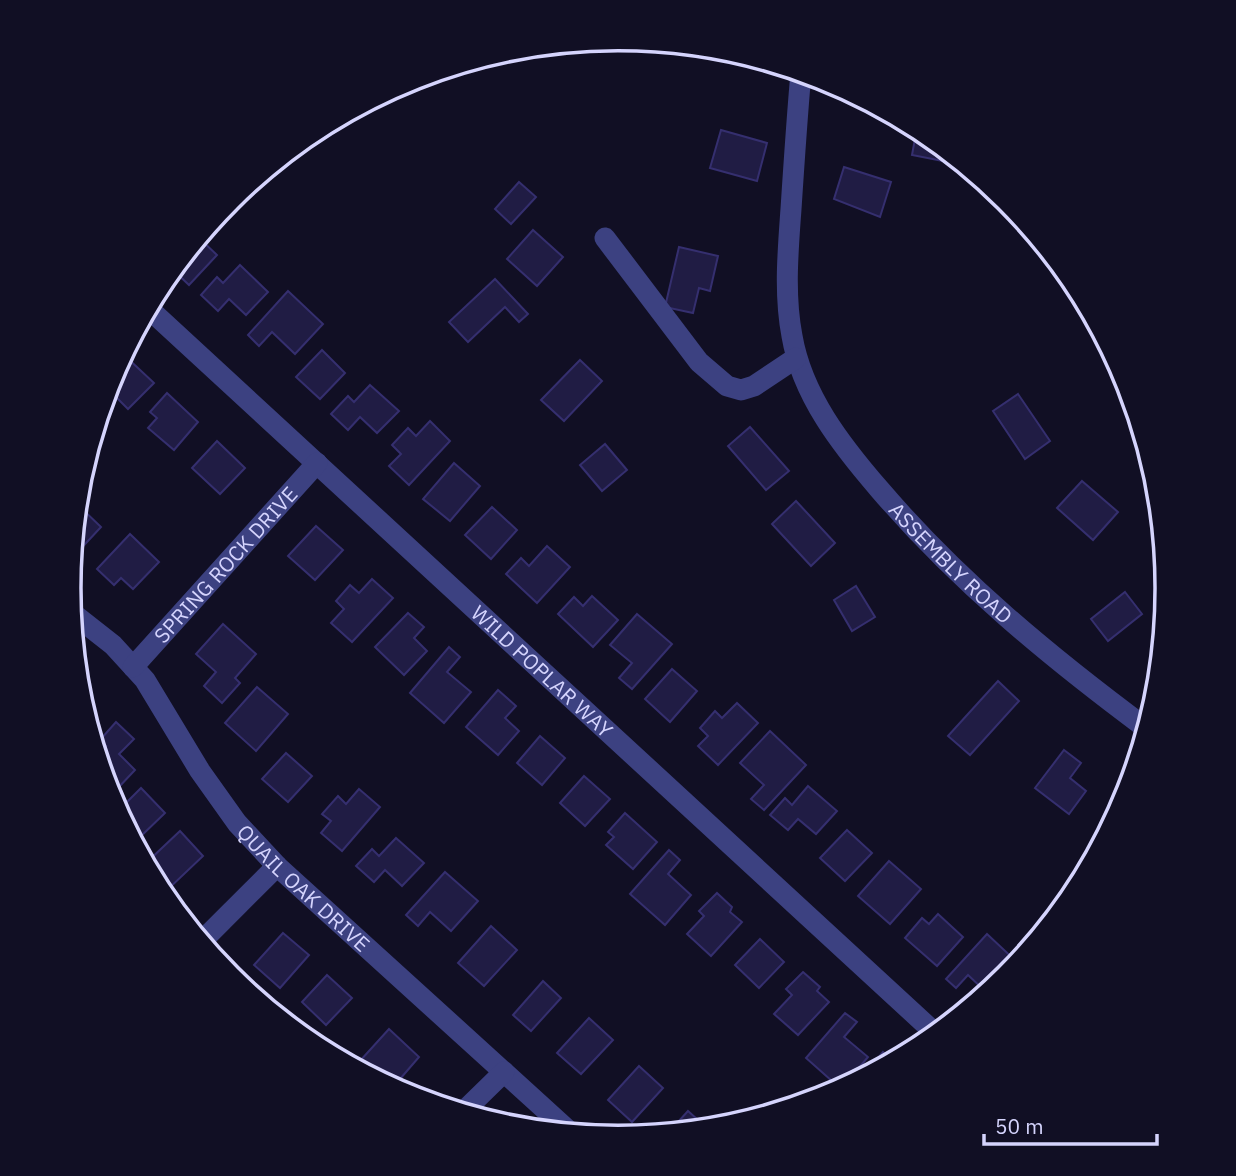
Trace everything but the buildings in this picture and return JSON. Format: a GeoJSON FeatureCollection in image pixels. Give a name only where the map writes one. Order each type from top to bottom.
{"type":"FeatureCollection","features":[{"type":"Feature","properties":{"kind":"street","name":"ASSEMBLY ROAD"},"geometry":{"type":"LineString","coordinates":[[800,83],[788,285],[791,335],[796,358],[815,400],[846,447],[929,544],[1001,613],[1090,687],[1138,722]]}},
{"type":"Feature","properties":{"kind":"street"},"geometry":{"type":"LineString","coordinates":[[606,238],[699,362],[727,386],[741,390],[754,386],[796,358]]}},
{"type":"Feature","properties":{"kind":"street","name":"WILD POPLAR WAY"},"geometry":{"type":"LineString","coordinates":[[156,315],[928,1026]]}},
{"type":"Feature","properties":{"kind":"street","name":"SPRING ROCK DRIVE"},"geometry":{"type":"LineString","coordinates":[[133,667],[317,463]]}},
{"type":"Feature","properties":{"kind":"street","name":"QUAIL OAK DRIVE"},"geometry":{"type":"LineString","coordinates":[[82,621],[113,645],[145,680],[200,771],[237,823],[277,866],[559,1122]]}},
{"type":"Feature","properties":{"kind":"street"},"geometry":{"type":"LineString","coordinates":[[208,935],[277,866]]}},
{"type":"Feature","properties":{"kind":"street"},"geometry":{"type":"LineString","coordinates":[[471,1105],[504,1072]]}}]}
